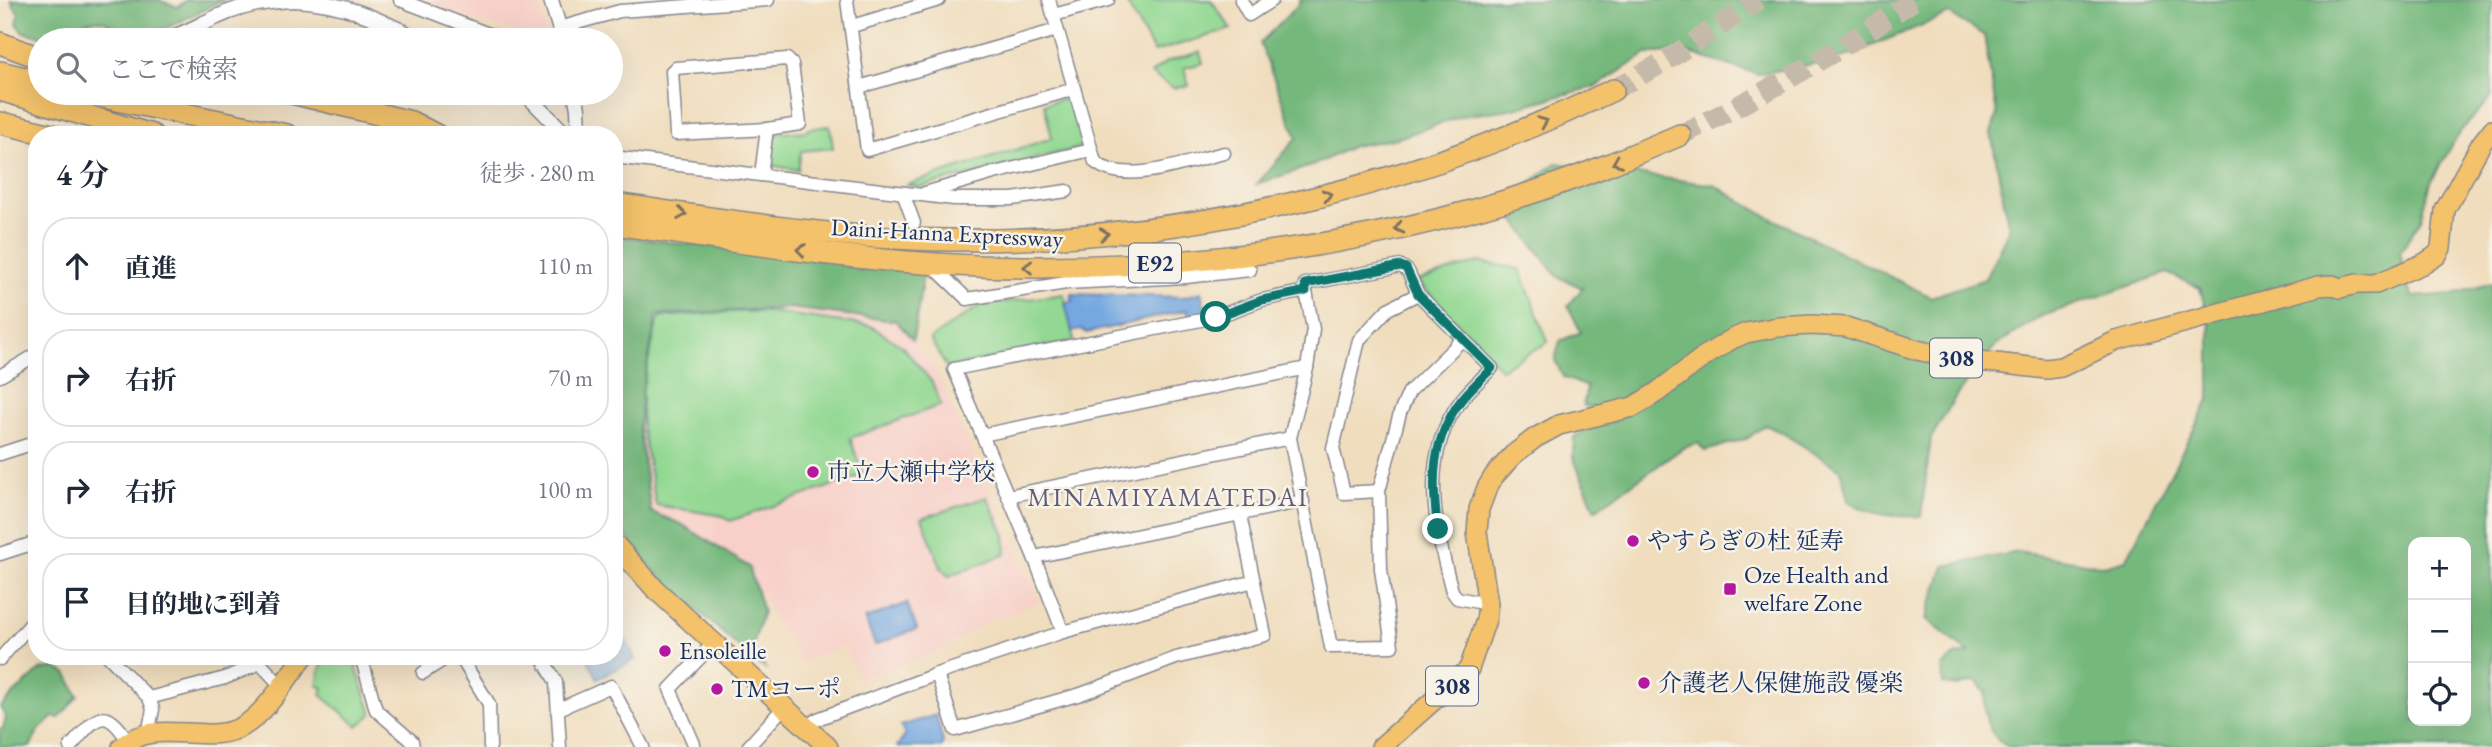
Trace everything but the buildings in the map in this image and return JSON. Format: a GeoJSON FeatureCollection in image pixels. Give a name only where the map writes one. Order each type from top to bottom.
{"type":"FeatureCollection","features":[{"type":"Feature","properties":{"kind":"highway"},"geometry":{"type":"LineString","coordinates":[[0,42],[28,51]]}},
{"type":"Feature","properties":{"kind":"highway"},"geometry":{"type":"LineString","coordinates":[[0,72],[28,79]]}},
{"type":"Feature","properties":{"kind":"highway"},"geometry":{"type":"LineString","coordinates":[[0,90],[28,98]]}},
{"type":"Feature","properties":{"kind":"highway","name":"Daini-Hanna Expressway"},"geometry":{"type":"LineString","coordinates":[[623,205],[749,224],[887,237],[949,240],[1037,239],[1120,233],[1206,221],[1290,204],[1380,181],[1487,145],[1567,113],[1613,90]]}},
{"type":"Feature","properties":{"kind":"highway"},"geometry":{"type":"LineString","coordinates":[[51,105],[122,126]]}},
{"type":"Feature","properties":{"kind":"highway"},"geometry":{"type":"LineString","coordinates":[[141,105],[243,126]]}},
{"type":"Feature","properties":{"kind":"highway"},"geometry":{"type":"LineString","coordinates":[[341,105],[419,126]]}},
{"type":"Feature","properties":{"kind":"highway"},"geometry":{"type":"LineString","coordinates":[[0,123],[28,129]]}},
{"type":"Feature","properties":{"kind":"highway","name":"308"},"geometry":{"type":"LineString","coordinates":[[1381,747],[1469,669],[1486,620],[1488,604],[1477,532],[1479,509],[1487,488],[1503,466],[1525,446],[1559,425],[1622,410],[1644,401],[1732,339],[1746,333],[1778,327],[1835,326],[1954,358],[2047,369],[2061,367],[2116,341],[2319,286],[2332,285],[2340,288],[2376,284],[2437,256],[2441,248],[2448,203],[2492,130]]}},
{"type":"Feature","properties":{"kind":"highway","name":"Daini-Hanna Expressway"},"geometry":{"type":"LineString","coordinates":[[623,225],[845,256],[975,266],[1067,267],[1156,263],[1296,248],[1373,234],[1537,191],[1615,163],[1680,135]]}},
{"type":"Feature","properties":{"kind":"highway"},"geometry":{"type":"LineString","coordinates":[[623,554],[639,573],[713,644],[828,747]]}},
{"type":"Feature","properties":{"kind":"highway"},"geometry":{"type":"LineString","coordinates":[[125,744],[148,734],[234,730],[253,719],[297,665]]}},
{"type":"Feature","properties":{"kind":"street"},"geometry":{"type":"LineString","coordinates":[[198,28],[218,16],[271,1],[294,0],[322,1],[347,7],[394,28]]}},
{"type":"Feature","properties":{"kind":"street"},"geometry":{"type":"LineString","coordinates":[[400,0],[473,28]]}},
{"type":"Feature","properties":{"kind":"street"},"geometry":{"type":"LineString","coordinates":[[551,0],[559,28]]}},
{"type":"Feature","properties":{"kind":"street"},"geometry":{"type":"LineString","coordinates":[[576,28],[620,11],[656,4],[768,0]]}},
{"type":"Feature","properties":{"kind":"street"},"geometry":{"type":"LineString","coordinates":[[847,0],[867,150],[1074,89]]}},
{"type":"Feature","properties":{"kind":"street"},"geometry":{"type":"LineString","coordinates":[[852,26],[939,0]]}},
{"type":"Feature","properties":{"kind":"street"},"geometry":{"type":"LineString","coordinates":[[1049,0],[1091,150],[1096,162],[1105,170],[1141,173],[1224,153]]}},
{"type":"Feature","properties":{"kind":"street"},"geometry":{"type":"LineString","coordinates":[[1054,15],[1108,0]]}},
{"type":"Feature","properties":{"kind":"street"},"geometry":{"type":"LineString","coordinates":[[1241,0],[1249,15],[1272,0]]}},
{"type":"Feature","properties":{"kind":"street"},"geometry":{"type":"LineString","coordinates":[[859,87],[1057,30]]}},
{"type":"Feature","properties":{"kind":"street"},"geometry":{"type":"LineString","coordinates":[[787,59],[792,64],[800,124],[767,129],[676,134],[672,71],[676,68],[787,59]]}},
{"type":"Feature","properties":{"kind":"street"},"geometry":{"type":"LineString","coordinates":[[537,105],[557,126]]}},
{"type":"Feature","properties":{"kind":"street"},"geometry":{"type":"LineString","coordinates":[[577,105],[579,126]]}},
{"type":"Feature","properties":{"kind":"street"},"geometry":{"type":"LineString","coordinates":[[0,123],[28,133]]}},
{"type":"Feature","properties":{"kind":"street"},"geometry":{"type":"LineString","coordinates":[[761,175],[767,129]]}},
{"type":"Feature","properties":{"kind":"street"},"geometry":{"type":"LineString","coordinates":[[918,195],[994,173],[1091,150]]}},
{"type":"Feature","properties":{"kind":"street"},"geometry":{"type":"LineString","coordinates":[[623,158],[954,199],[1012,199],[1067,191]]}},
{"type":"Feature","properties":{"kind":"street"},"geometry":{"type":"LineString","coordinates":[[903,193],[914,223]]}},
{"type":"Feature","properties":{"kind":"street"},"geometry":{"type":"LineString","coordinates":[[1463,339],[1409,392],[1400,413],[1379,491],[1381,569],[1392,646],[1331,647],[1290,438],[1307,368],[1313,329],[1305,284],[1401,266],[1408,271],[1418,294],[1463,339],[1492,368],[1462,400],[1445,431],[1438,447],[1433,491],[1438,529],[1452,591],[1457,598],[1488,604]]}},
{"type":"Feature","properties":{"kind":"street"},"geometry":{"type":"LineString","coordinates":[[938,271],[967,299],[1066,282],[1186,277],[1251,270]]}},
{"type":"Feature","properties":{"kind":"street"},"geometry":{"type":"LineString","coordinates":[[1063,632],[954,369],[1216,317],[1262,300],[1306,291]]}},
{"type":"Feature","properties":{"kind":"street"},"geometry":{"type":"LineString","coordinates":[[1379,491],[1344,493],[1333,449],[1359,340],[1388,309],[1418,294]]}},
{"type":"Feature","properties":{"kind":"street"},"geometry":{"type":"LineString","coordinates":[[1,372],[28,359]]}},
{"type":"Feature","properties":{"kind":"street"},"geometry":{"type":"LineString","coordinates":[[982,435],[1307,368]]}},
{"type":"Feature","properties":{"kind":"street"},"geometry":{"type":"LineString","coordinates":[[1008,496],[1290,438]]}},
{"type":"Feature","properties":{"kind":"street"},"geometry":{"type":"LineString","coordinates":[[0,454],[28,445]]}},
{"type":"Feature","properties":{"kind":"street"},"geometry":{"type":"LineString","coordinates":[[1034,557],[1303,501]]}},
{"type":"Feature","properties":{"kind":"street"},"geometry":{"type":"LineString","coordinates":[[937,674],[955,730],[1081,694],[1176,658],[1265,635],[1240,515]]}},
{"type":"Feature","properties":{"kind":"street"},"geometry":{"type":"LineString","coordinates":[[0,554],[28,545]]}},
{"type":"Feature","properties":{"kind":"street"},"geometry":{"type":"LineString","coordinates":[[806,726],[820,718],[937,674],[1063,632],[1254,581]]}},
{"type":"Feature","properties":{"kind":"street"},"geometry":{"type":"LineString","coordinates":[[0,659],[5,644],[28,625]]}},
{"type":"Feature","properties":{"kind":"street"},"geometry":{"type":"LineString","coordinates":[[694,744],[670,689],[713,644]]}},
{"type":"Feature","properties":{"kind":"street"},"geometry":{"type":"LineString","coordinates":[[117,665],[149,698],[153,709],[148,734]]}},
{"type":"Feature","properties":{"kind":"street"},"geometry":{"type":"LineString","coordinates":[[149,698],[225,678],[249,665]]}},
{"type":"Feature","properties":{"kind":"street"},"geometry":{"type":"LineString","coordinates":[[265,665],[281,686]]}},
{"type":"Feature","properties":{"kind":"street"},"geometry":{"type":"LineString","coordinates":[[364,665],[376,710],[412,741],[413,747]]}},
{"type":"Feature","properties":{"kind":"street"},"geometry":{"type":"LineString","coordinates":[[423,673],[435,665]]}},
{"type":"Feature","properties":{"kind":"street"},"geometry":{"type":"LineString","coordinates":[[465,665],[489,704],[491,747]]}},
{"type":"Feature","properties":{"kind":"street"},"geometry":{"type":"LineString","coordinates":[[546,665],[556,682],[560,747]]}},
{"type":"Feature","properties":{"kind":"street"},"geometry":{"type":"LineString","coordinates":[[559,709],[611,686],[643,747]]}},
{"type":"Feature","properties":{"kind":"street"},"geometry":{"type":"LineString","coordinates":[[748,747],[783,707]]}},
{"type":"Feature","properties":{"kind":"street"},"geometry":{"type":"LineString","coordinates":[[70,747],[96,719],[105,718],[117,723],[125,744]]}},
{"type":"Feature","properties":{"kind":"shaded area"},"geometry":{"type":"Polygon","coordinates":[[[426,0],[538,0],[546,28],[503,28],[461,16],[426,0]]]}},
{"type":"Feature","properties":{"kind":"shaded area","name":"市立大瀬中学校"},"geometry":{"type":"Polygon","coordinates":[[[788,308],[897,321],[932,363],[1040,602],[989,620],[938,652],[859,680],[844,645],[801,662],[768,609],[763,594],[719,606],[653,514],[639,429],[640,391],[657,314],[788,308]]]}},
{"type":"Feature","properties":{"kind":"green space"},"geometry":{"type":"Polygon","coordinates":[[[11,0],[159,0],[178,7],[186,0],[225,0],[166,28],[113,28],[99,20],[77,25],[76,28],[28,28],[28,33],[22,32],[17,23],[19,15],[11,0]]]}},
{"type":"Feature","properties":{"kind":"green space"},"geometry":{"type":"Polygon","coordinates":[[[1125,0],[1211,0],[1231,29],[1154,52],[1125,0]]]}},
{"type":"Feature","properties":{"kind":"green space"},"geometry":{"type":"Polygon","coordinates":[[[1299,0],[2492,0],[2492,96],[2459,133],[2431,182],[2421,219],[2400,253],[2412,297],[2453,294],[2492,283],[2492,747],[2008,747],[1995,736],[1988,724],[1985,693],[1976,681],[1957,686],[1943,684],[1942,667],[1954,656],[1969,653],[1926,619],[1944,566],[2018,552],[2104,566],[2126,560],[2210,398],[2210,327],[2200,288],[2167,273],[2042,316],[1996,345],[1956,396],[1931,438],[1921,516],[1883,514],[1866,510],[1848,501],[1841,470],[1781,432],[1765,425],[1748,438],[1705,451],[1698,443],[1683,448],[1595,510],[1573,457],[1574,437],[1589,428],[1614,421],[1594,408],[1583,406],[1587,387],[1563,377],[1555,360],[1560,341],[1581,332],[1568,306],[1583,288],[1558,277],[1502,204],[1556,163],[1714,185],[1763,214],[1931,297],[1985,279],[2009,229],[1991,133],[1997,114],[1984,35],[1949,14],[1837,60],[1758,74],[1681,51],[1646,54],[1597,86],[1510,109],[1462,116],[1398,138],[1353,146],[1314,165],[1257,184],[1297,138],[1260,43],[1300,3],[1299,0]]]}},
{"type":"Feature","properties":{"kind":"green space"},"geometry":{"type":"Polygon","coordinates":[[[1200,52],[1203,63],[1184,68],[1189,86],[1173,88],[1151,74],[1166,62],[1200,52]]]}},
{"type":"Feature","properties":{"kind":"green space"},"geometry":{"type":"Polygon","coordinates":[[[1066,98],[1073,102],[1085,140],[1082,147],[920,187],[906,185],[1052,138],[1044,104],[1066,98]]]}},
{"type":"Feature","properties":{"kind":"green space"},"geometry":{"type":"Polygon","coordinates":[[[830,126],[833,148],[801,151],[798,170],[775,166],[770,160],[773,138],[779,133],[830,126]]]}},
{"type":"Feature","properties":{"kind":"green space"},"geometry":{"type":"Polygon","coordinates":[[[623,237],[924,269],[913,340],[896,321],[789,308],[657,315],[642,390],[639,429],[651,512],[681,524],[749,567],[763,611],[752,648],[765,668],[757,664],[653,570],[623,532],[623,237]]]}},
{"type":"Feature","properties":{"kind":"green space"},"geometry":{"type":"Polygon","coordinates":[[[1479,262],[1520,269],[1548,342],[1501,369],[1417,281],[1479,262]]]}},
{"type":"Feature","properties":{"kind":"green space"},"geometry":{"type":"Polygon","coordinates":[[[1064,294],[1074,341],[947,368],[930,339],[984,303],[1064,294]]]}},
{"type":"Feature","properties":{"kind":"green space"},"geometry":{"type":"Polygon","coordinates":[[[771,312],[871,326],[903,347],[932,382],[941,405],[850,438],[863,475],[730,521],[723,516],[656,505],[642,429],[642,390],[657,323],[660,317],[771,312]]]}},
{"type":"Feature","properties":{"kind":"green space"},"geometry":{"type":"Polygon","coordinates":[[[987,497],[1005,535],[1006,554],[949,576],[942,570],[922,518],[987,497]]]}},
{"type":"Feature","properties":{"kind":"green space"},"geometry":{"type":"Polygon","coordinates":[[[322,665],[355,665],[372,714],[358,726],[321,695],[323,687],[317,686],[322,665]]]}},
{"type":"Feature","properties":{"kind":"green space"},"geometry":{"type":"Polygon","coordinates":[[[55,667],[67,674],[78,696],[59,718],[53,717],[38,731],[30,747],[0,747],[0,729],[3,728],[6,718],[0,707],[40,670],[55,667]]]}},
{"type":"Feature","properties":{"kind":"water"},"geometry":{"type":"Polygon","coordinates":[[[1201,292],[1206,312],[1189,316],[1187,310],[1087,333],[1081,329],[1072,332],[1065,302],[1073,301],[1071,294],[1184,297],[1201,292]]]}},
{"type":"Feature","properties":{"kind":"water"},"geometry":{"type":"Polygon","coordinates":[[[907,603],[917,629],[875,645],[865,619],[907,603]]]}},
{"type":"Feature","properties":{"kind":"water"},"geometry":{"type":"Polygon","coordinates":[[[627,641],[635,659],[598,679],[591,665],[623,665],[623,643],[627,641]]]}},
{"type":"Feature","properties":{"kind":"water"},"geometry":{"type":"Polygon","coordinates":[[[936,715],[942,747],[897,747],[905,736],[901,726],[936,715]]]}},
{"type":"Feature","properties":{"kind":"tunnel"},"geometry":{"type":"LineString","coordinates":[[1613,90],[1662,63],[1759,0]]}},
{"type":"Feature","properties":{"kind":"tunnel"},"geometry":{"type":"LineString","coordinates":[[1680,135],[1800,72],[1914,0]]}},
{"type":"Feature","properties":{"kind":"place","name":"市立大瀬中学校"},"geometry":{"type":"Point","coordinates":[813,472]}},
{"type":"Feature","properties":{"kind":"place","name":"やすらぎの杜 延寿"},"geometry":{"type":"Point","coordinates":[1633,541]}},
{"type":"Feature","properties":{"kind":"place","name":"Oze Health and welfare Zone"},"geometry":{"type":"Point","coordinates":[1730,589]}},
{"type":"Feature","properties":{"kind":"place","name":"Ensoleille"},"geometry":{"type":"Point","coordinates":[665,651]}},
{"type":"Feature","properties":{"kind":"place","name":"介護老人保健施設 優楽"},"geometry":{"type":"Point","coordinates":[1644,683]}},
{"type":"Feature","properties":{"kind":"place","name":"TMコーポ"},"geometry":{"type":"Point","coordinates":[717,689]}},
{"type":"Feature","properties":{"kind":"district","name":"MINAMIYAMATEDAI"},"geometry":{"type":"Point","coordinates":[1168,497]}},
{"type":"Feature","properties":{"kind":"route"},"geometry":{"type":"LineString","coordinates":[[1216,317],[1262,300],[1306,291],[1305,284],[1324,279],[1401,266],[1406,268],[1418,294],[1492,368],[1462,400],[1438,447],[1433,491],[1438,529]]}}]}
